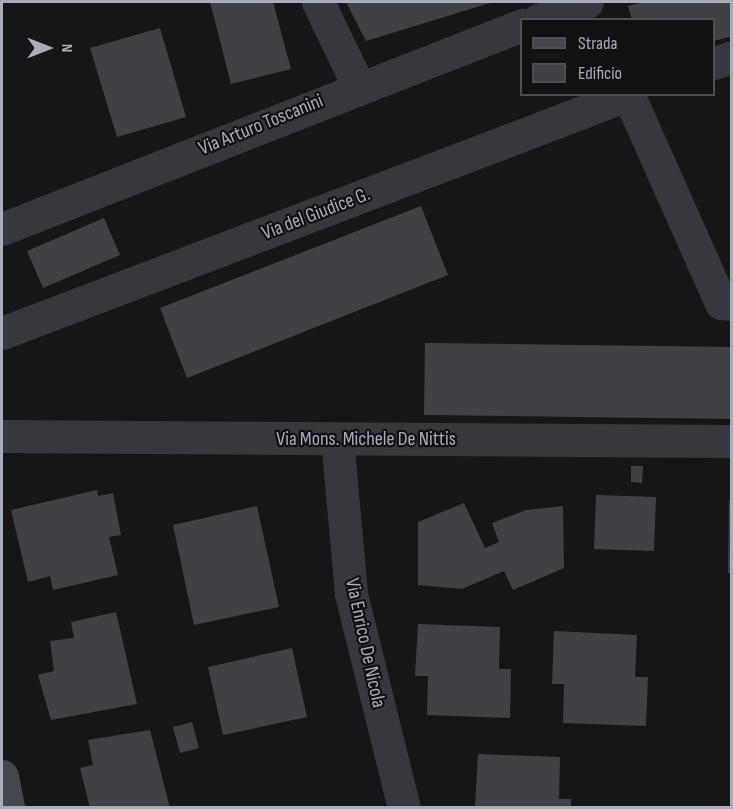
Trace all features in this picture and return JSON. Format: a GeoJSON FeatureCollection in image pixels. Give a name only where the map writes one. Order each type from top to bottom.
{"type":"FeatureCollection","features":[{"type":"Feature","properties":{"kind":"street"},"geometry":{"type":"LineString","coordinates":[[318,2],[358,85]]}},
{"type":"Feature","properties":{"kind":"street"},"geometry":{"type":"LineString","coordinates":[[543,18],[587,2]]}},
{"type":"Feature","properties":{"kind":"street"},"geometry":{"type":"LineString","coordinates":[[599,2],[603,18]]}},
{"type":"Feature","properties":{"kind":"street","name":"Via Arturo Toscanini"},"geometry":{"type":"LineString","coordinates":[[2,229],[358,85],[520,26]]}},
{"type":"Feature","properties":{"kind":"street"},"geometry":{"type":"LineString","coordinates":[[715,63],[732,57]]}},
{"type":"Feature","properties":{"kind":"street","name":"Via del Giudice G."},"geometry":{"type":"LineString","coordinates":[[2,333],[626,96]]}},
{"type":"Feature","properties":{"kind":"street"},"geometry":{"type":"LineString","coordinates":[[629,96],[721,303],[732,304]]}},
{"type":"Feature","properties":{"kind":"street","name":"Via Mons. Michele De Nittis"},"geometry":{"type":"LineString","coordinates":[[2,436],[732,441]]}},
{"type":"Feature","properties":{"kind":"street","name":"Via Enrico De Nicola"},"geometry":{"type":"LineString","coordinates":[[337,440],[351,594],[404,807]]}},
{"type":"Feature","properties":{"kind":"building"},"geometry":{"type":"Polygon","coordinates":[[[210,2],[273,2],[291,69],[231,84],[210,2]]]}},
{"type":"Feature","properties":{"kind":"building"},"geometry":{"type":"Polygon","coordinates":[[[346,2],[493,2],[366,41],[346,2]]]}},
{"type":"Feature","properties":{"kind":"building"},"geometry":{"type":"Polygon","coordinates":[[[644,2],[732,2],[732,36],[715,41],[715,18],[631,18],[628,6],[644,2]]]}},
{"type":"Feature","properties":{"kind":"building"},"geometry":{"type":"Polygon","coordinates":[[[160,28],[186,117],[117,137],[90,48],[160,28]]]}},
{"type":"Feature","properties":{"kind":"building"},"geometry":{"type":"Polygon","coordinates":[[[421,206],[448,275],[187,378],[160,308],[421,206]]]}},
{"type":"Feature","properties":{"kind":"building"},"geometry":{"type":"Polygon","coordinates":[[[104,218],[120,255],[43,288],[27,251],[104,218]]]}},
{"type":"Feature","properties":{"kind":"building"},"geometry":{"type":"Polygon","coordinates":[[[425,343],[732,347],[732,419],[424,415],[425,343]]]}},
{"type":"Feature","properties":{"kind":"building"},"geometry":{"type":"Polygon","coordinates":[[[631,466],[643,466],[642,483],[631,482],[631,466]]]}},
{"type":"Feature","properties":{"kind":"building"},"geometry":{"type":"Polygon","coordinates":[[[97,490],[98,496],[113,493],[121,535],[109,537],[118,575],[53,590],[50,576],[28,582],[11,510],[97,490]]]}},
{"type":"Feature","properties":{"kind":"building"},"geometry":{"type":"Polygon","coordinates":[[[596,495],[656,497],[654,551],[594,549],[596,495]]]}},
{"type":"Feature","properties":{"kind":"building"},"geometry":{"type":"Polygon","coordinates":[[[729,500],[732,500],[732,573],[728,573],[729,500]]]}},
{"type":"Feature","properties":{"kind":"building"},"geometry":{"type":"Polygon","coordinates":[[[464,503],[485,548],[499,542],[492,523],[526,510],[563,506],[564,568],[513,590],[504,571],[462,589],[418,585],[418,522],[464,503]]]}},
{"type":"Feature","properties":{"kind":"building"},"geometry":{"type":"Polygon","coordinates":[[[257,506],[279,607],[194,625],[173,525],[257,506]]]}},
{"type":"Feature","properties":{"kind":"building"},"geometry":{"type":"Polygon","coordinates":[[[116,612],[137,704],[51,720],[38,675],[54,671],[50,641],[74,638],[71,622],[116,612]]]}},
{"type":"Feature","properties":{"kind":"building"},"geometry":{"type":"Polygon","coordinates":[[[418,624],[500,627],[499,669],[511,669],[510,718],[427,715],[428,676],[415,676],[418,624]]]}},
{"type":"Feature","properties":{"kind":"building"},"geometry":{"type":"Polygon","coordinates":[[[554,631],[637,635],[635,677],[648,677],[646,726],[563,723],[564,684],[552,684],[554,631]]]}},
{"type":"Feature","properties":{"kind":"building"},"geometry":{"type":"Polygon","coordinates":[[[292,648],[307,717],[223,735],[208,667],[292,648]]]}},
{"type":"Feature","properties":{"kind":"building"},"geometry":{"type":"Polygon","coordinates":[[[192,722],[199,748],[180,753],[173,727],[192,722]]]}},
{"type":"Feature","properties":{"kind":"building"},"geometry":{"type":"Polygon","coordinates":[[[150,730],[170,808],[90,808],[80,768],[93,765],[88,740],[150,730]]]}},
{"type":"Feature","properties":{"kind":"building"},"geometry":{"type":"Polygon","coordinates":[[[478,754],[560,757],[559,799],[571,799],[571,808],[475,806],[478,754]]]}}]}
